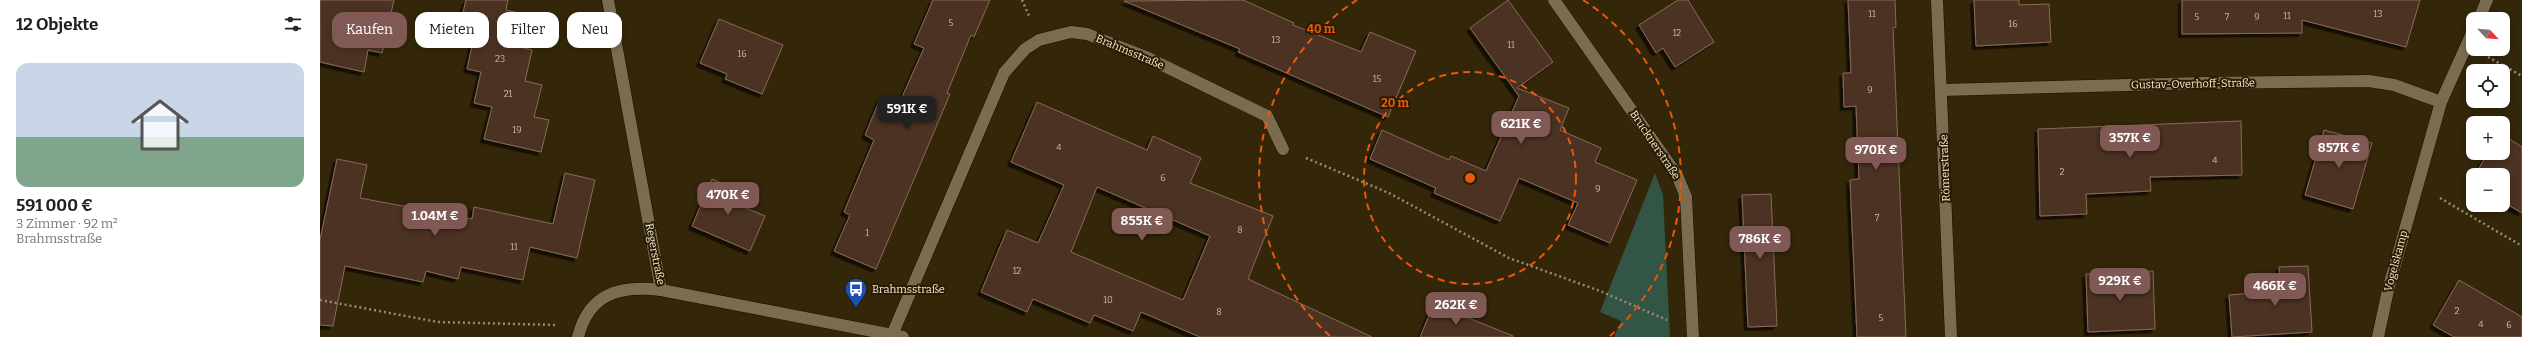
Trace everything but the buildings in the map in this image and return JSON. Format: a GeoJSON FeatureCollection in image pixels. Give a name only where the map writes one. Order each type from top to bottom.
{"type":"FeatureCollection","features":[{"type":"Feature","properties":{"kind":"street","name":"Regerstraße"},"geometry":{"type":"LineString","coordinates":[[608,0],[661,290],[898,336]]}},
{"type":"Feature","properties":{"kind":"street","name":"Brucknerstraße"},"geometry":{"type":"LineString","coordinates":[[1554,0],[1678,175],[1683,186],[1686,197],[1694,337]]}},
{"type":"Feature","properties":{"kind":"street","name":"Römerstraße"},"geometry":{"type":"LineString","coordinates":[[1937,0],[1942,90],[1951,337]]}},
{"type":"Feature","properties":{"kind":"street"},"geometry":{"type":"LineString","coordinates":[[2482,12],[2487,0]]}},
{"type":"Feature","properties":{"kind":"street","name":"Brahmsstraße"},"geometry":{"type":"LineString","coordinates":[[898,336],[1004,73],[1025,49],[1039,40],[1071,32],[1086,34],[1146,57],[1267,116],[1283,149]]}},
{"type":"Feature","properties":{"kind":"street","name":"Vogelskamp"},"geometry":{"type":"LineString","coordinates":[[2378,337],[2388,290],[2441,102],[2466,48]]}},
{"type":"Feature","properties":{"kind":"street","name":"Gustav-Overhoff-Straße"},"geometry":{"type":"LineString","coordinates":[[1942,90],[2202,83],[2369,82],[2394,85],[2441,102]]}},
{"type":"Feature","properties":{"kind":"street"},"geometry":{"type":"LineString","coordinates":[[579,333],[589,310],[614,291],[637,287],[661,290]]}},
{"type":"Feature","properties":{"kind":"path"},"geometry":{"type":"LineString","coordinates":[[2485,56],[2522,76]]}},
{"type":"Feature","properties":{"kind":"path"},"geometry":{"type":"LineString","coordinates":[[1283,149],[1389,193],[1509,258],[1600,291],[1656,316]]}},
{"type":"Feature","properties":{"kind":"path"},"geometry":{"type":"LineString","coordinates":[[2417,185],[2522,246]]}},
{"type":"Feature","properties":{"kind":"path"},"geometry":{"type":"LineString","coordinates":[[320,300],[438,322],[558,325],[579,333]]}},
{"type":"Feature","properties":{"kind":"green space"},"geometry":{"type":"Polygon","coordinates":[[[1655,173],[1663,195],[1670,337],[1614,337],[1621,321],[1600,312],[1655,173]]]}},
{"type":"Feature","properties":{"kind":"place","name":"Brahmsstraße"},"geometry":{"type":"Point","coordinates":[856,308]}}]}
